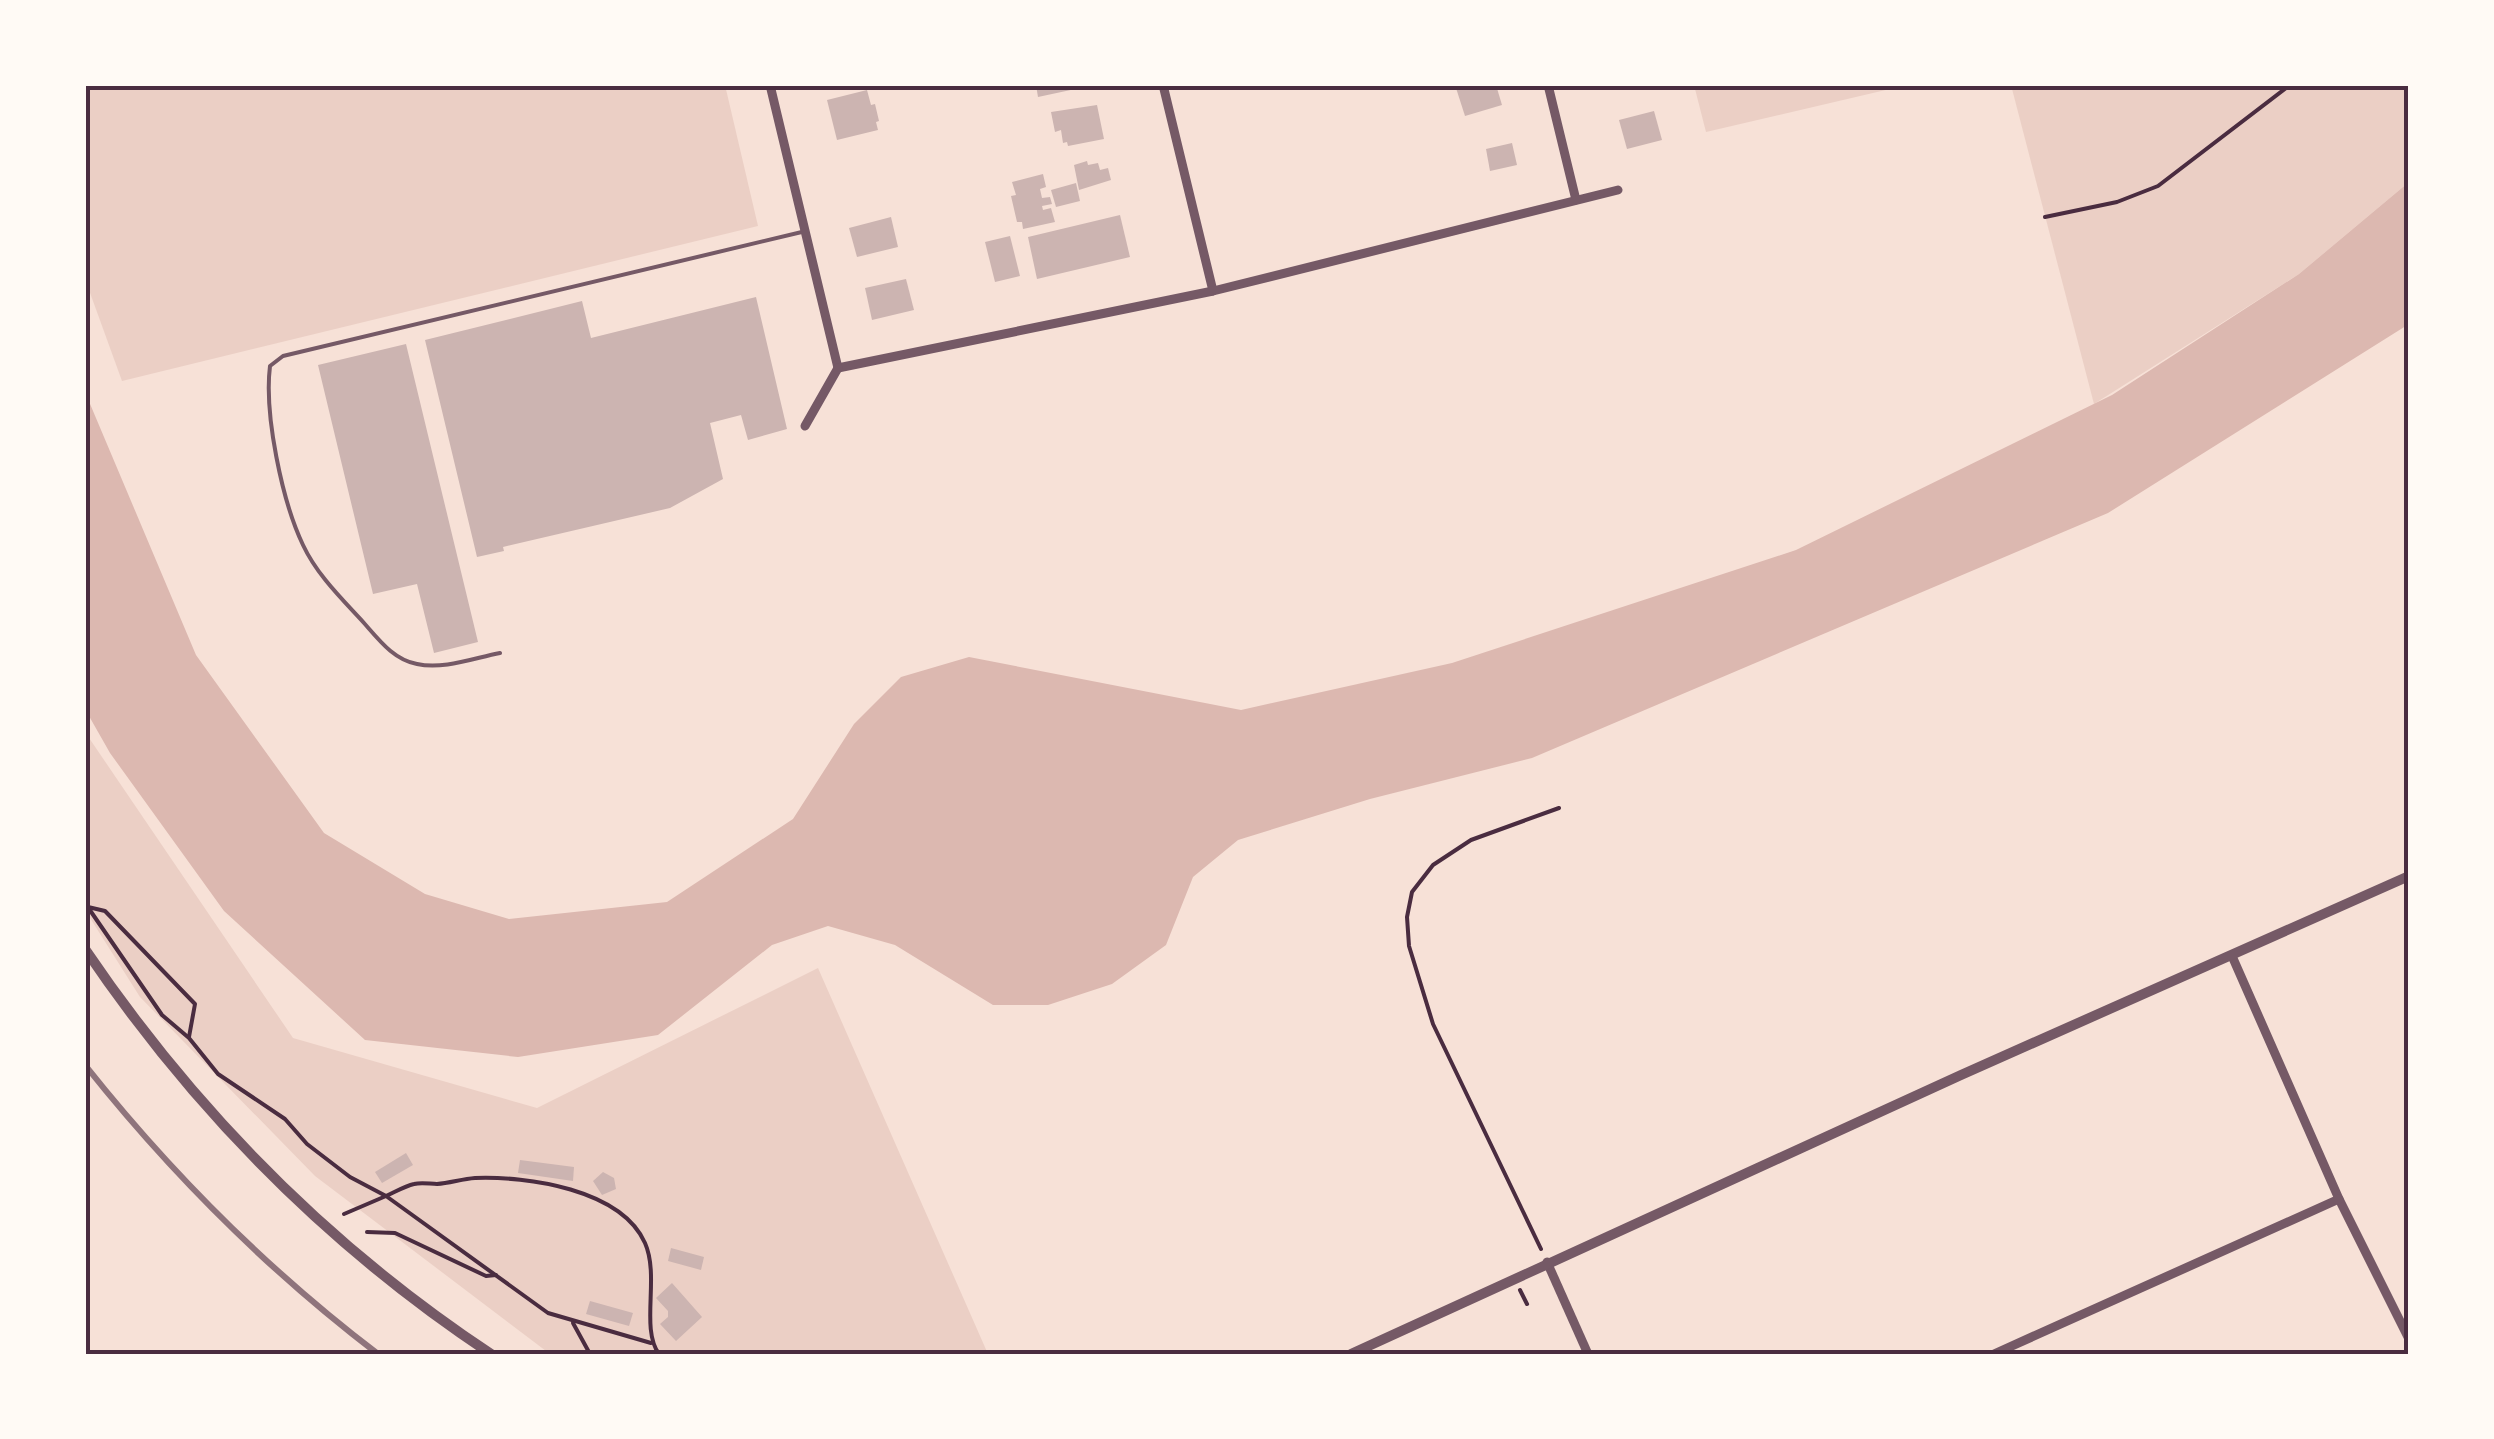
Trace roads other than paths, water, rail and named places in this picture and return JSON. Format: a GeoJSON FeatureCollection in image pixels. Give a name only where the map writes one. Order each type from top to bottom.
{"type":"FeatureCollection","features":[{"type":"Feature","properties":{"kind":"street"},"geometry":{"type":"LineString","coordinates":[[770,85],[838,368],[804,426]]}},
{"type":"Feature","properties":{"kind":"street"},"geometry":{"type":"LineString","coordinates":[[1162,85],[1213,290]]}},
{"type":"Feature","properties":{"kind":"street"},"geometry":{"type":"LineString","coordinates":[[1548,85],[1576,200]]}},
{"type":"Feature","properties":{"kind":"street"},"geometry":{"type":"LineString","coordinates":[[838,368],[1213,290],[1618,190]]}},
{"type":"Feature","properties":{"kind":"street"},"geometry":{"type":"LineString","coordinates":[[1351,1354],[1547,1262],[2409,876]]}},
{"type":"Feature","properties":{"kind":"street"},"geometry":{"type":"LineString","coordinates":[[85,949],[131,1017],[209,1113],[291,1197],[452,1328],[491,1354]]}},
{"type":"Feature","properties":{"kind":"street"},"geometry":{"type":"LineString","coordinates":[[2232,956],[2339,1199],[2409,1338]]}},
{"type":"Feature","properties":{"kind":"street"},"geometry":{"type":"LineString","coordinates":[[1994,1354],[2339,1199]]}},
{"type":"Feature","properties":{"kind":"street"},"geometry":{"type":"LineString","coordinates":[[1547,1262],[1588,1354]]}},
{"type":"Feature","properties":{"kind":"lane"},"geometry":{"type":"LineString","coordinates":[[500,653],[436,666],[405,661],[386,648],[322,576],[303,545],[274,448],[270,366],[283,356],[806,231]]}},
{"type":"Feature","properties":{"kind":"railway"},"geometry":{"type":"LineString","coordinates":[[85,1065],[151,1144],[222,1218],[298,1289],[378,1354]]}}]}
